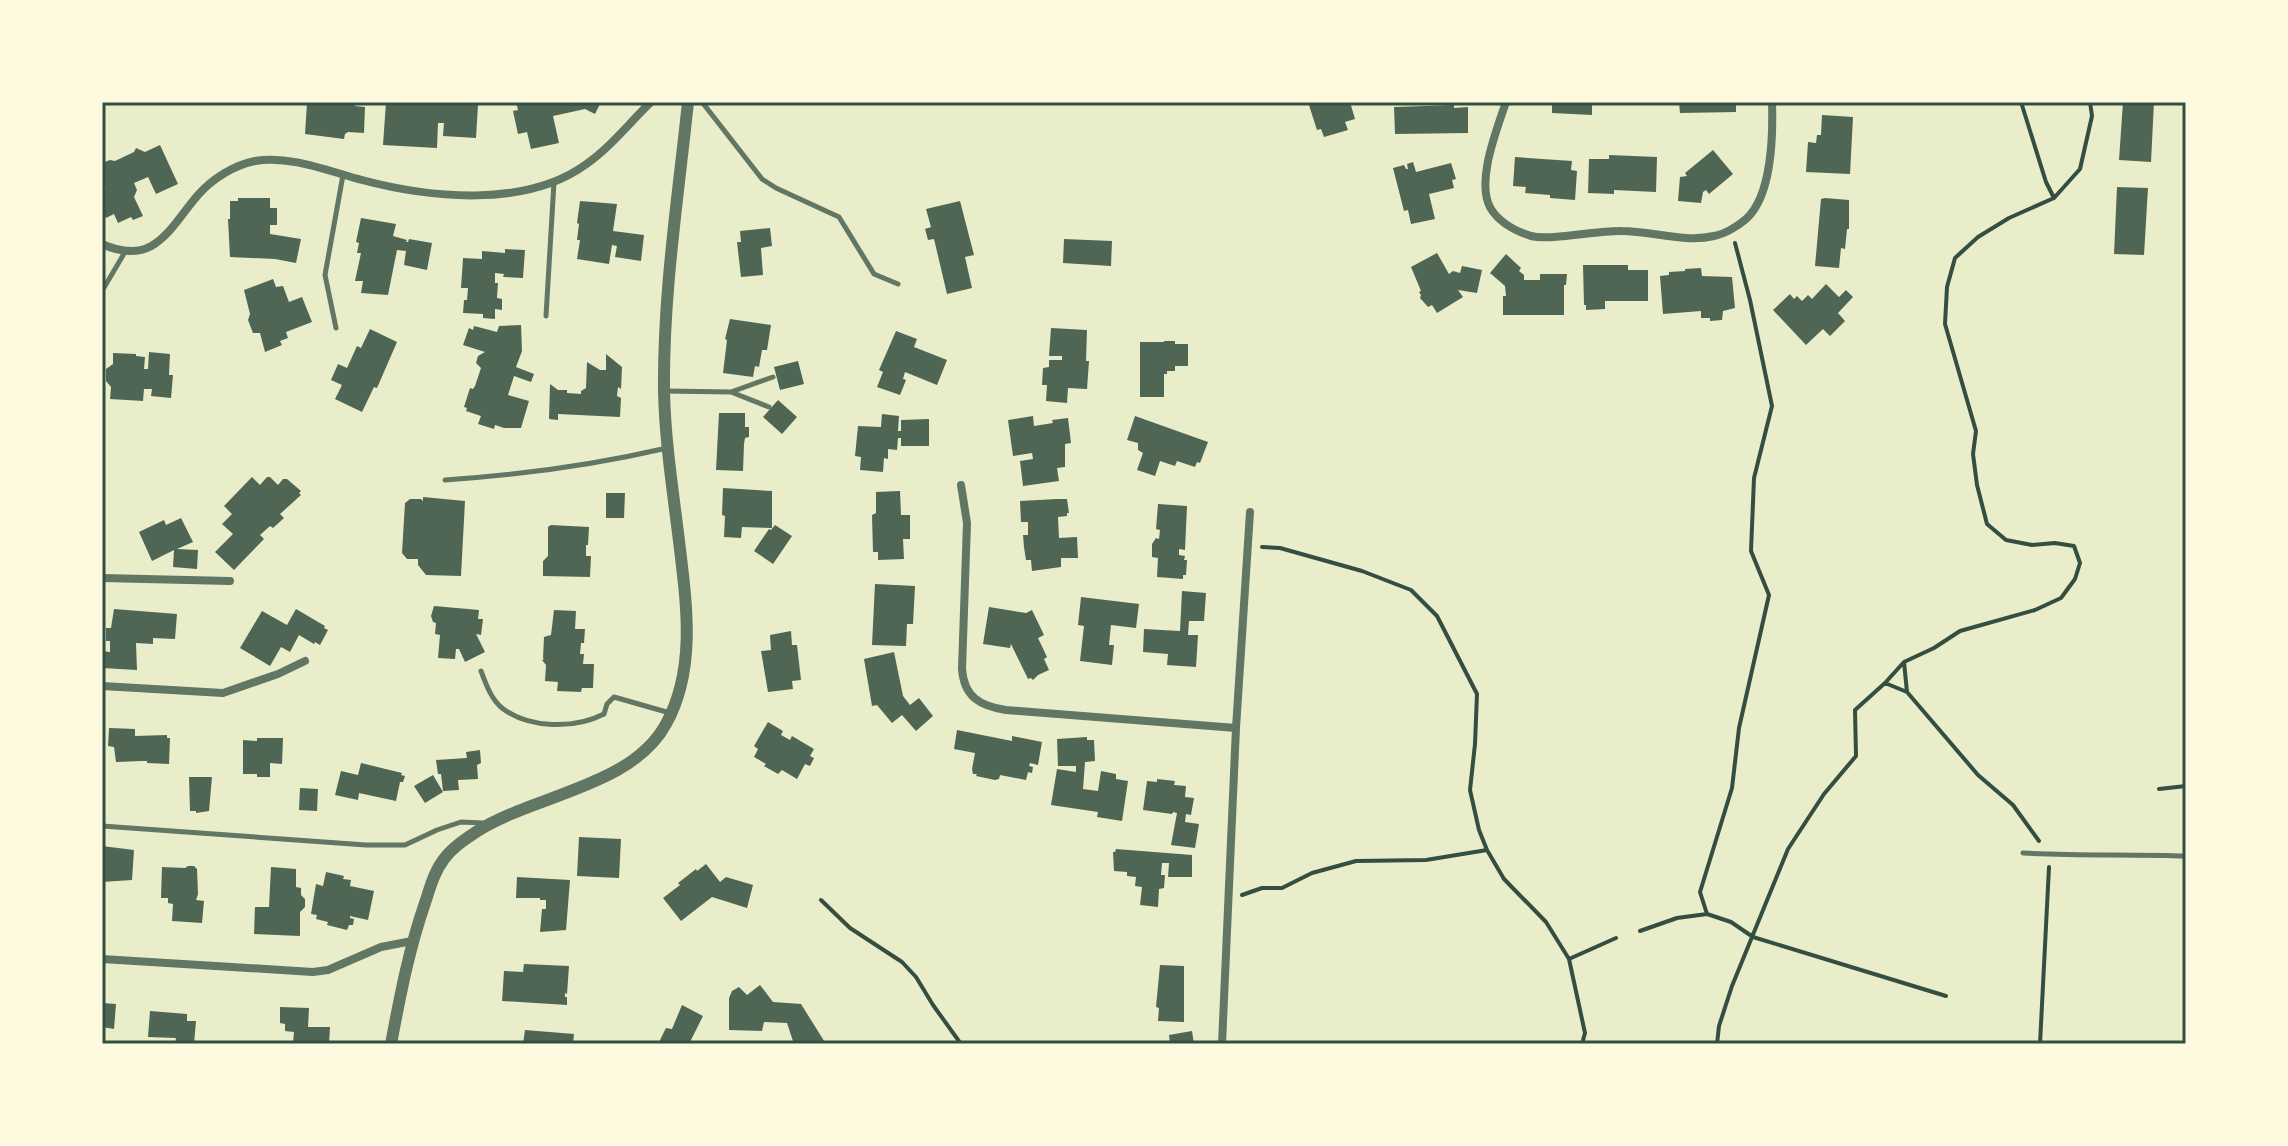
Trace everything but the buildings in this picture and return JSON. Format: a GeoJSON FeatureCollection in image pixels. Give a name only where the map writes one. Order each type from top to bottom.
{"type":"FeatureCollection","features":[{"type":"Feature","properties":{"kind":"street"},"geometry":{"type":"LineString","coordinates":[[102,244],[125,252],[157,244],[170,233],[212,181],[238,166],[255,161],[304,165],[423,192],[489,195],[527,189],[554,182],[583,167],[612,144],[651,102]]}},
{"type":"Feature","properties":{"kind":"street"},"geometry":{"type":"LineString","coordinates":[[391,1044],[412,941],[434,877],[444,859],[460,843],[490,823],[630,764],[651,745],[666,725],[679,695],[687,639],[685,592],[664,391],[666,323],[688,102]]}},
{"type":"Feature","properties":{"kind":"street"},"geometry":{"type":"LineString","coordinates":[[1506,102],[1486,174],[1489,206],[1498,218],[1534,237],[1620,231],[1689,238],[1714,236],[1748,218],[1762,193],[1769,165],[1772,102]]}},
{"type":"Feature","properties":{"kind":"street"},"geometry":{"type":"LineString","coordinates":[[961,485],[967,523],[962,677],[963,685],[978,701],[1006,710],[1236,728]]}},
{"type":"Feature","properties":{"kind":"street"},"geometry":{"type":"LineString","coordinates":[[1222,1044],[1236,728],[1250,512]]}},
{"type":"Feature","properties":{"kind":"street"},"geometry":{"type":"LineString","coordinates":[[102,578],[230,581]]}},
{"type":"Feature","properties":{"kind":"street"},"geometry":{"type":"LineString","coordinates":[[102,686],[223,693],[305,661]]}},
{"type":"Feature","properties":{"kind":"street"},"geometry":{"type":"LineString","coordinates":[[102,959],[313,972],[328,970],[381,947],[412,941]]}},
{"type":"Feature","properties":{"kind":"lane"},"geometry":{"type":"LineString","coordinates":[[702,102],[762,179],[839,217],[874,274],[898,284]]}},
{"type":"Feature","properties":{"kind":"lane"},"geometry":{"type":"LineString","coordinates":[[336,328],[325,275],[343,175]]}},
{"type":"Feature","properties":{"kind":"lane"},"geometry":{"type":"LineString","coordinates":[[546,316],[554,182]]}},
{"type":"Feature","properties":{"kind":"lane"},"geometry":{"type":"LineString","coordinates":[[102,291],[125,252]]}},
{"type":"Feature","properties":{"kind":"lane"},"geometry":{"type":"LineString","coordinates":[[664,391],[731,392],[773,377]]}},
{"type":"Feature","properties":{"kind":"lane"},"geometry":{"type":"LineString","coordinates":[[731,392],[769,407]]}},
{"type":"Feature","properties":{"kind":"lane"},"geometry":{"type":"LineString","coordinates":[[445,480],[525,474],[618,460],[668,448]]}},
{"type":"Feature","properties":{"kind":"lane"},"geometry":{"type":"LineString","coordinates":[[481,671],[488,690],[501,707],[536,724],[595,718],[604,714],[607,704],[614,697],[671,713]]}},
{"type":"Feature","properties":{"kind":"lane"},"geometry":{"type":"LineString","coordinates":[[102,826],[366,845],[405,845],[461,822],[490,823]]}},
{"type":"Feature","properties":{"kind":"lane"},"geometry":{"type":"LineString","coordinates":[[2023,853],[2186,856]]}},
{"type":"Feature","properties":{"kind":"path"},"geometry":{"type":"LineString","coordinates":[[2021,102],[2054,198]]}},
{"type":"Feature","properties":{"kind":"path"},"geometry":{"type":"LineString","coordinates":[[1717,1044],[1719,1026],[1732,986],[1788,849],[1824,794],[1856,756],[1855,710],[1904,662],[1960,631],[2035,610],[2061,598],[2075,579],[2080,563],[2074,546],[2055,543],[2032,545],[2006,540],[1987,524],[1973,454],[1976,431],[1945,324],[1947,287],[1955,258],[1978,237],[2009,218],[2054,198],[2080,169],[2092,116],[2090,102]]}},
{"type":"Feature","properties":{"kind":"path"},"geometry":{"type":"LineString","coordinates":[[1707,914],[1700,892],[1732,788],[1739,728],[1769,595],[1751,551],[1754,478],[1772,406],[1750,300],[1731,229]]}},
{"type":"Feature","properties":{"kind":"path"},"geometry":{"type":"LineString","coordinates":[[1248,545],[1280,548],[1362,571],[1411,590],[1437,616],[1477,694],[1470,790],[1479,830],[1504,879],[1546,922],[1569,959],[1585,1033],[1582,1044]]}},
{"type":"Feature","properties":{"kind":"path"},"geometry":{"type":"LineString","coordinates":[[1904,662],[1907,692]]}},
{"type":"Feature","properties":{"kind":"path"},"geometry":{"type":"LineString","coordinates":[[1885,683],[1907,692],[1978,775],[2013,805],[2049,854],[2040,1044]]}},
{"type":"Feature","properties":{"kind":"path"},"geometry":{"type":"LineString","coordinates":[[2159,789],[2186,786]]}},
{"type":"Feature","properties":{"kind":"path"},"geometry":{"type":"LineString","coordinates":[[1228,899],[1262,888],[1282,888],[1312,873],[1356,861],[1426,860],[1487,850]]}},
{"type":"Feature","properties":{"kind":"path"},"geometry":{"type":"LineString","coordinates":[[821,900],[850,928],[902,962],[916,977],[961,1044]]}},
{"type":"Feature","properties":{"kind":"path"},"geometry":{"type":"LineString","coordinates":[[1640,931],[1677,918],[1707,914],[1731,922],[1753,937],[1946,996]]}},
{"type":"Feature","properties":{"kind":"path"},"geometry":{"type":"LineString","coordinates":[[1569,959],[1616,938]]}}]}
